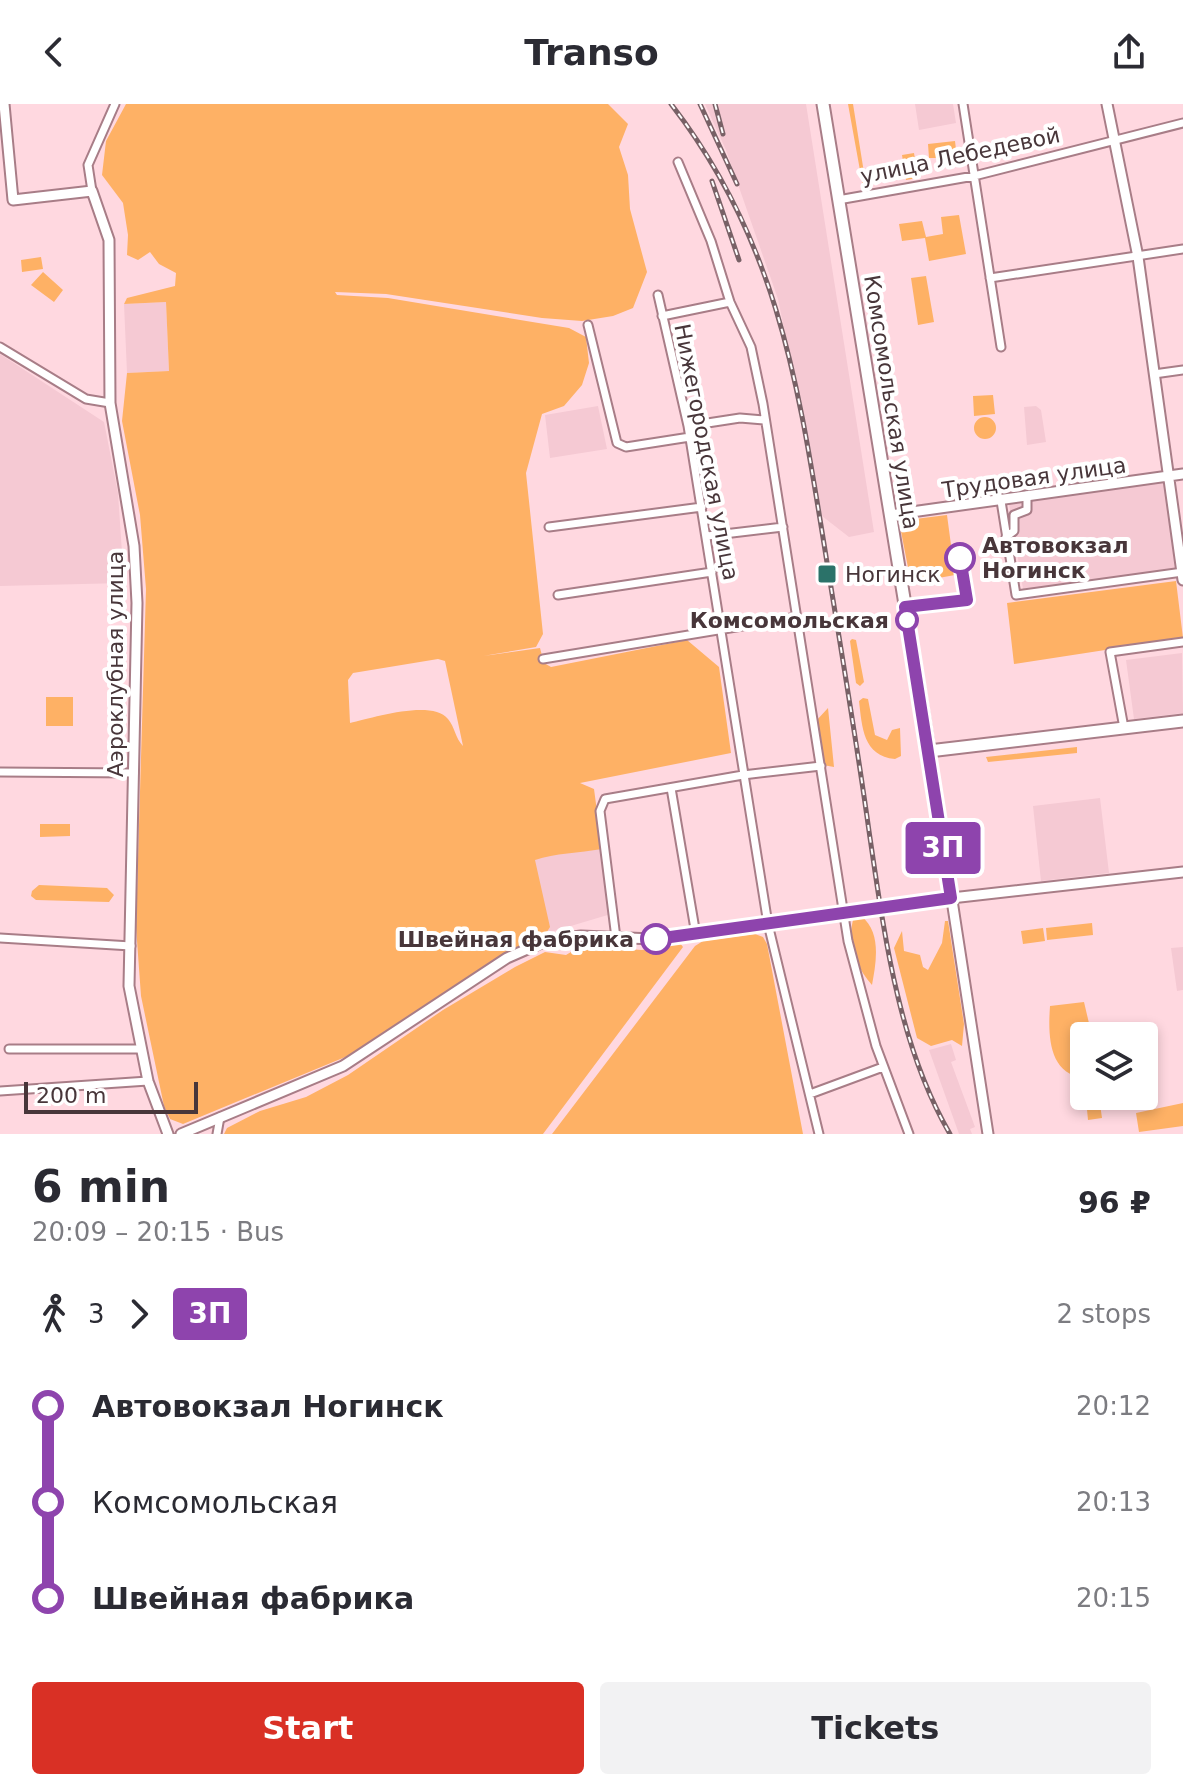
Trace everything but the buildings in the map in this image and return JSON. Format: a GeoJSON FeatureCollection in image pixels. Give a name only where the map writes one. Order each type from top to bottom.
{"type":"FeatureCollection","features":[{"type":"Feature","properties":{"kind":"main road","name":"Комсомольская улица"},"geometry":{"type":"LineString","coordinates":[[823,104],[929,751]]}},
{"type":"Feature","properties":{"kind":"main road"},"geometry":{"type":"LineString","coordinates":[[929,751],[1183,721]]}},
{"type":"Feature","properties":{"kind":"street"},"geometry":{"type":"LineString","coordinates":[[4,104],[13,200],[92,191]]}},
{"type":"Feature","properties":{"kind":"street","name":"Аэроклубная улица"},"geometry":{"type":"LineString","coordinates":[[115,104],[88,165],[92,191],[106,223],[111,258],[110,403],[134,546],[137,643],[130,998],[148,1081],[168,1134]]}},
{"type":"Feature","properties":{"kind":"street"},"geometry":{"type":"LineString","coordinates":[[963,104],[1001,347]]}},
{"type":"Feature","properties":{"kind":"street"},"geometry":{"type":"LineString","coordinates":[[1107,104],[1138,257],[1183,580]]}},
{"type":"Feature","properties":{"kind":"street","name":"улица Лебедевой"},"geometry":{"type":"LineString","coordinates":[[838,200],[974,176],[1183,123]]}},
{"type":"Feature","properties":{"kind":"street"},"geometry":{"type":"LineString","coordinates":[[678,162],[711,241],[730,302],[751,347],[856,975],[883,1067],[909,1134]]}},
{"type":"Feature","properties":{"kind":"street"},"geometry":{"type":"LineString","coordinates":[[0,172],[11,170]]}},
{"type":"Feature","properties":{"kind":"street"},"geometry":{"type":"LineString","coordinates":[[990,278],[1183,249]]}},
{"type":"Feature","properties":{"kind":"street","name":"Нижегородская улица"},"geometry":{"type":"LineString","coordinates":[[658,295],[690,437],[768,924],[819,1134]]}},
{"type":"Feature","properties":{"kind":"street"},"geometry":{"type":"LineString","coordinates":[[662,316],[730,302]]}},
{"type":"Feature","properties":{"kind":"street"},"geometry":{"type":"LineString","coordinates":[[588,325],[616,441],[626,447],[690,437]]}},
{"type":"Feature","properties":{"kind":"street"},"geometry":{"type":"LineString","coordinates":[[0,347],[86,399],[110,403]]}},
{"type":"Feature","properties":{"kind":"street"},"geometry":{"type":"LineString","coordinates":[[1154,374],[1183,370]]}},
{"type":"Feature","properties":{"kind":"street"},"geometry":{"type":"LineString","coordinates":[[688,426],[740,418],[764,420]]}},
{"type":"Feature","properties":{"kind":"street","name":"Трудовая улица"},"geometry":{"type":"LineString","coordinates":[[890,515],[1183,474]]}},
{"type":"Feature","properties":{"kind":"street"},"geometry":{"type":"LineString","coordinates":[[1006,537],[1014,531],[1014,515],[1027,510],[1027,495]]}},
{"type":"Feature","properties":{"kind":"street"},"geometry":{"type":"LineString","coordinates":[[1001,501],[1016,595],[1182,572]]}},
{"type":"Feature","properties":{"kind":"street"},"geometry":{"type":"LineString","coordinates":[[549,527],[702,507]]}},
{"type":"Feature","properties":{"kind":"street"},"geometry":{"type":"LineString","coordinates":[[707,536],[783,527]]}},
{"type":"Feature","properties":{"kind":"street"},"geometry":{"type":"LineString","coordinates":[[558,595],[712,572]]}},
{"type":"Feature","properties":{"kind":"street"},"geometry":{"type":"LineString","coordinates":[[543,659],[797,617]]}},
{"type":"Feature","properties":{"kind":"street"},"geometry":{"type":"LineString","coordinates":[[1124,728],[1110,652],[1183,642]]}},
{"type":"Feature","properties":{"kind":"street","name":"Комсомольская улица"},"geometry":{"type":"LineString","coordinates":[[929,751],[988,1134]]}},
{"type":"Feature","properties":{"kind":"street"},"geometry":{"type":"LineString","coordinates":[[616,938],[602,802],[609,797],[821,766]]}},
{"type":"Feature","properties":{"kind":"street"},"geometry":{"type":"LineString","coordinates":[[0,772],[134,773]]}},
{"type":"Feature","properties":{"kind":"street"},"geometry":{"type":"LineString","coordinates":[[671,788],[696,935]]}},
{"type":"Feature","properties":{"kind":"street"},"geometry":{"type":"LineString","coordinates":[[181,1134],[353,1060],[530,946],[566,937],[696,935],[951,898],[1183,872]]}},
{"type":"Feature","properties":{"kind":"street"},"geometry":{"type":"LineString","coordinates":[[0,938],[131,946]]}},
{"type":"Feature","properties":{"kind":"street"},"geometry":{"type":"LineString","coordinates":[[9,1049],[140,1049]]}},
{"type":"Feature","properties":{"kind":"street"},"geometry":{"type":"LineString","coordinates":[[810,1094],[883,1067]]}},
{"type":"Feature","properties":{"kind":"street"},"geometry":{"type":"LineString","coordinates":[[0,1091],[148,1081]]}},
{"type":"Feature","properties":{"kind":"street"},"geometry":{"type":"LineString","coordinates":[[217,1134],[220,1117]]}},
{"type":"Feature","properties":{"kind":"shaded area"},"geometry":{"type":"Polygon","coordinates":[[[126,104],[608,104],[628,124],[619,147],[628,175],[630,209],[647,272],[633,308],[613,316],[582,321],[542,318],[386,294],[335,292],[337,295],[388,298],[569,328],[586,337],[589,363],[582,385],[564,406],[542,414],[526,473],[543,634],[536,647],[483,656],[540,648],[544,663],[551,667],[687,640],[719,667],[731,753],[580,783],[594,789],[602,849],[535,860],[550,927],[545,935],[453,987],[355,1053],[183,1124],[170,1119],[164,1106],[141,996],[136,927],[146,589],[140,515],[122,421],[127,373],[169,371],[166,302],[124,304],[127,298],[175,286],[176,273],[159,264],[150,252],[138,260],[127,255],[128,235],[123,203],[102,175],[106,141],[126,104]],[[438,659],[353,673],[348,680],[350,723],[386,714],[429,710],[448,719],[463,746],[445,661],[438,659]]]}},
{"type":"Feature","properties":{"kind":"shaded area"},"geometry":{"type":"Polygon","coordinates":[[[705,104],[806,104],[874,532],[849,537],[822,516],[778,299],[726,150],[705,104]]]}},
{"type":"Feature","properties":{"kind":"shaded area"},"geometry":{"type":"Polygon","coordinates":[[[848,104],[853,104],[865,179],[863,187],[848,104]]]}},
{"type":"Feature","properties":{"kind":"shaded area"},"geometry":{"type":"Polygon","coordinates":[[[915,104],[953,104],[956,123],[919,130],[915,104]]]}},
{"type":"Feature","properties":{"kind":"shaded area"},"geometry":{"type":"Polygon","coordinates":[[[955,141],[957,158],[929,158],[928,144],[955,141]]]}},
{"type":"Feature","properties":{"kind":"shaded area"},"geometry":{"type":"Polygon","coordinates":[[[914,153],[918,178],[906,180],[902,155],[914,153]]]}},
{"type":"Feature","properties":{"kind":"shaded area"},"geometry":{"type":"Polygon","coordinates":[[[959,215],[966,254],[929,261],[925,238],[902,241],[899,224],[922,221],[926,237],[943,234],[941,217],[959,215]]]}},
{"type":"Feature","properties":{"kind":"shaded area"},"geometry":{"type":"Polygon","coordinates":[[[41,257],[43,269],[22,272],[21,260],[41,257]]]}},
{"type":"Feature","properties":{"kind":"shaded area"},"geometry":{"type":"Polygon","coordinates":[[[43,272],[63,290],[54,302],[31,285],[43,272]]]}},
{"type":"Feature","properties":{"kind":"shaded area"},"geometry":{"type":"Polygon","coordinates":[[[926,276],[934,322],[918,325],[911,278],[926,276]]]}},
{"type":"Feature","properties":{"kind":"shaded area"},"geometry":{"type":"Polygon","coordinates":[[[166,302],[169,371],[127,373],[124,304],[166,302]]]}},
{"type":"Feature","properties":{"kind":"shaded area"},"geometry":{"type":"Polygon","coordinates":[[[0,354],[104,422],[118,493],[124,583],[0,586],[0,354]]]}},
{"type":"Feature","properties":{"kind":"shaded area"},"geometry":{"type":"Polygon","coordinates":[[[993,395],[995,414],[974,416],[973,396],[993,395]]]}},
{"type":"Feature","properties":{"kind":"shaded area"},"geometry":{"type":"Polygon","coordinates":[[[598,406],[607,449],[550,458],[545,415],[598,406]]]}},
{"type":"Feature","properties":{"kind":"shaded area"},"geometry":{"type":"Polygon","coordinates":[[[1036,406],[1041,410],[1046,442],[1027,445],[1024,407],[1036,406]]]}},
{"type":"Feature","properties":{"kind":"shaded area"},"geometry":{"type":"Polygon","coordinates":[[[985,417],[996,428],[985,439],[974,428],[985,417]]]}},
{"type":"Feature","properties":{"kind":"shaded area"},"geometry":{"type":"Polygon","coordinates":[[[1161,482],[1165,487],[1175,570],[1023,589],[1009,504],[1161,482]]]}},
{"type":"Feature","properties":{"kind":"shaded area"},"geometry":{"type":"Polygon","coordinates":[[[947,515],[955,575],[911,583],[899,521],[947,515]]]}},
{"type":"Feature","properties":{"kind":"shaded area"},"geometry":{"type":"Polygon","coordinates":[[[1176,581],[1183,638],[1014,664],[1007,603],[1176,581]]]}},
{"type":"Feature","properties":{"kind":"shaded area"},"geometry":{"type":"Polygon","coordinates":[[[852,639],[856,640],[864,682],[860,686],[856,683],[852,639]]]}},
{"type":"Feature","properties":{"kind":"shaded area"},"geometry":{"type":"Polygon","coordinates":[[[1182,653],[1183,713],[1134,719],[1126,660],[1182,653]]]}},
{"type":"Feature","properties":{"kind":"shaded area"},"geometry":{"type":"Polygon","coordinates":[[[46,697],[73,697],[73,726],[46,726],[46,697]]]}},
{"type":"Feature","properties":{"kind":"shaded area"},"geometry":{"type":"Polygon","coordinates":[[[868,699],[875,735],[887,740],[892,730],[900,728],[901,756],[895,759],[884,757],[870,746],[861,721],[859,701],[868,699]]]}},
{"type":"Feature","properties":{"kind":"shaded area"},"geometry":{"type":"Polygon","coordinates":[[[828,708],[834,767],[823,765],[816,721],[828,708]]]}},
{"type":"Feature","properties":{"kind":"shaded area"},"geometry":{"type":"Polygon","coordinates":[[[1077,747],[1077,753],[988,762],[986,757],[1077,747]]]}},
{"type":"Feature","properties":{"kind":"shaded area"},"geometry":{"type":"Polygon","coordinates":[[[1100,798],[1109,873],[1041,881],[1033,806],[1100,798]]]}},
{"type":"Feature","properties":{"kind":"shaded area"},"geometry":{"type":"Polygon","coordinates":[[[40,824],[70,824],[70,836],[40,837],[40,824]]]}},
{"type":"Feature","properties":{"kind":"shaded area"},"geometry":{"type":"Polygon","coordinates":[[[599,842],[611,914],[544,934],[527,857],[599,842]]]}},
{"type":"Feature","properties":{"kind":"shaded area"},"geometry":{"type":"Polygon","coordinates":[[[39,885],[107,888],[114,895],[109,902],[36,900],[31,896],[32,891],[39,885]]]}},
{"type":"Feature","properties":{"kind":"shaded area"},"geometry":{"type":"Polygon","coordinates":[[[861,916],[875,939],[872,985],[857,963],[852,947],[853,920],[861,916]]]}},
{"type":"Feature","properties":{"kind":"shaded area"},"geometry":{"type":"Polygon","coordinates":[[[945,921],[948,921],[964,1024],[962,1046],[952,1040],[931,1046],[917,1038],[894,948],[902,931],[904,951],[920,955],[923,967],[928,970],[942,943],[945,921]]]}},
{"type":"Feature","properties":{"kind":"shaded area"},"geometry":{"type":"Polygon","coordinates":[[[1092,923],[1093,935],[1047,940],[1046,928],[1092,923]]]}},
{"type":"Feature","properties":{"kind":"shaded area"},"geometry":{"type":"Polygon","coordinates":[[[1043,928],[1045,941],[1023,944],[1021,931],[1043,928]]]}},
{"type":"Feature","properties":{"kind":"shaded area"},"geometry":{"type":"Polygon","coordinates":[[[755,934],[763,937],[767,944],[803,1134],[552,1134],[695,946],[703,941],[755,934]]]}},
{"type":"Feature","properties":{"kind":"shaded area"},"geometry":{"type":"Polygon","coordinates":[[[680,943],[683,947],[543,1134],[224,1134],[227,1128],[260,1111],[306,1097],[348,1075],[443,1010],[545,952],[566,955],[581,946],[642,950],[680,943]]]}},
{"type":"Feature","properties":{"kind":"shaded area"},"geometry":{"type":"Polygon","coordinates":[[[1183,947],[1183,990],[1177,991],[1171,948],[1183,947]]]}},
{"type":"Feature","properties":{"kind":"shaded area"},"geometry":{"type":"Polygon","coordinates":[[[1084,1002],[1089,1022],[1070,1022],[1070,1074],[1057,1061],[1053,1051],[1049,1028],[1050,1006],[1084,1002]]]}},
{"type":"Feature","properties":{"kind":"shaded area"},"geometry":{"type":"Polygon","coordinates":[[[951,1044],[956,1060],[951,1062],[975,1127],[970,1129],[972,1134],[959,1134],[929,1050],[951,1044]]]}},
{"type":"Feature","properties":{"kind":"shaded area"},"geometry":{"type":"Polygon","coordinates":[[[1183,1103],[1183,1126],[1139,1132],[1136,1113],[1183,1103]]]}},
{"type":"Feature","properties":{"kind":"shaded area"},"geometry":{"type":"Polygon","coordinates":[[[1087,1110],[1101,1110],[1102,1118],[1088,1120],[1087,1110]]]}},
{"type":"Feature","properties":{"kind":"railway"},"geometry":{"type":"LineString","coordinates":[[671,104],[707,156],[736,209],[760,262],[778,316],[805,430],[896,987],[918,1063],[932,1100],[950,1134]]}},
{"type":"Feature","properties":{"kind":"railway"},"geometry":{"type":"LineString","coordinates":[[700,104],[737,184]]}},
{"type":"Feature","properties":{"kind":"railway"},"geometry":{"type":"LineString","coordinates":[[715,104],[723,134]]}},
{"type":"Feature","properties":{"kind":"railway"},"geometry":{"type":"LineString","coordinates":[[712,181],[739,260]]}},
{"type":"Feature","properties":{"kind":"bus line","name":"3П"},"geometry":{"type":"LineString","coordinates":[[656,939],[951,898],[905,607],[967,600],[960,558]]}},
{"type":"Feature","properties":{"kind":"place","name":"Автовокзал Ногинск"},"geometry":{"type":"Point","coordinates":[960,558]}},
{"type":"Feature","properties":{"kind":"place","name":"Ногинск"},"geometry":{"type":"Point","coordinates":[827,574]}},
{"type":"Feature","properties":{"kind":"place","name":"Комсомольская"},"geometry":{"type":"Point","coordinates":[907,620]}},
{"type":"Feature","properties":{"kind":"place","name":"Швейная фабрика"},"geometry":{"type":"Point","coordinates":[656,939]}}]}
